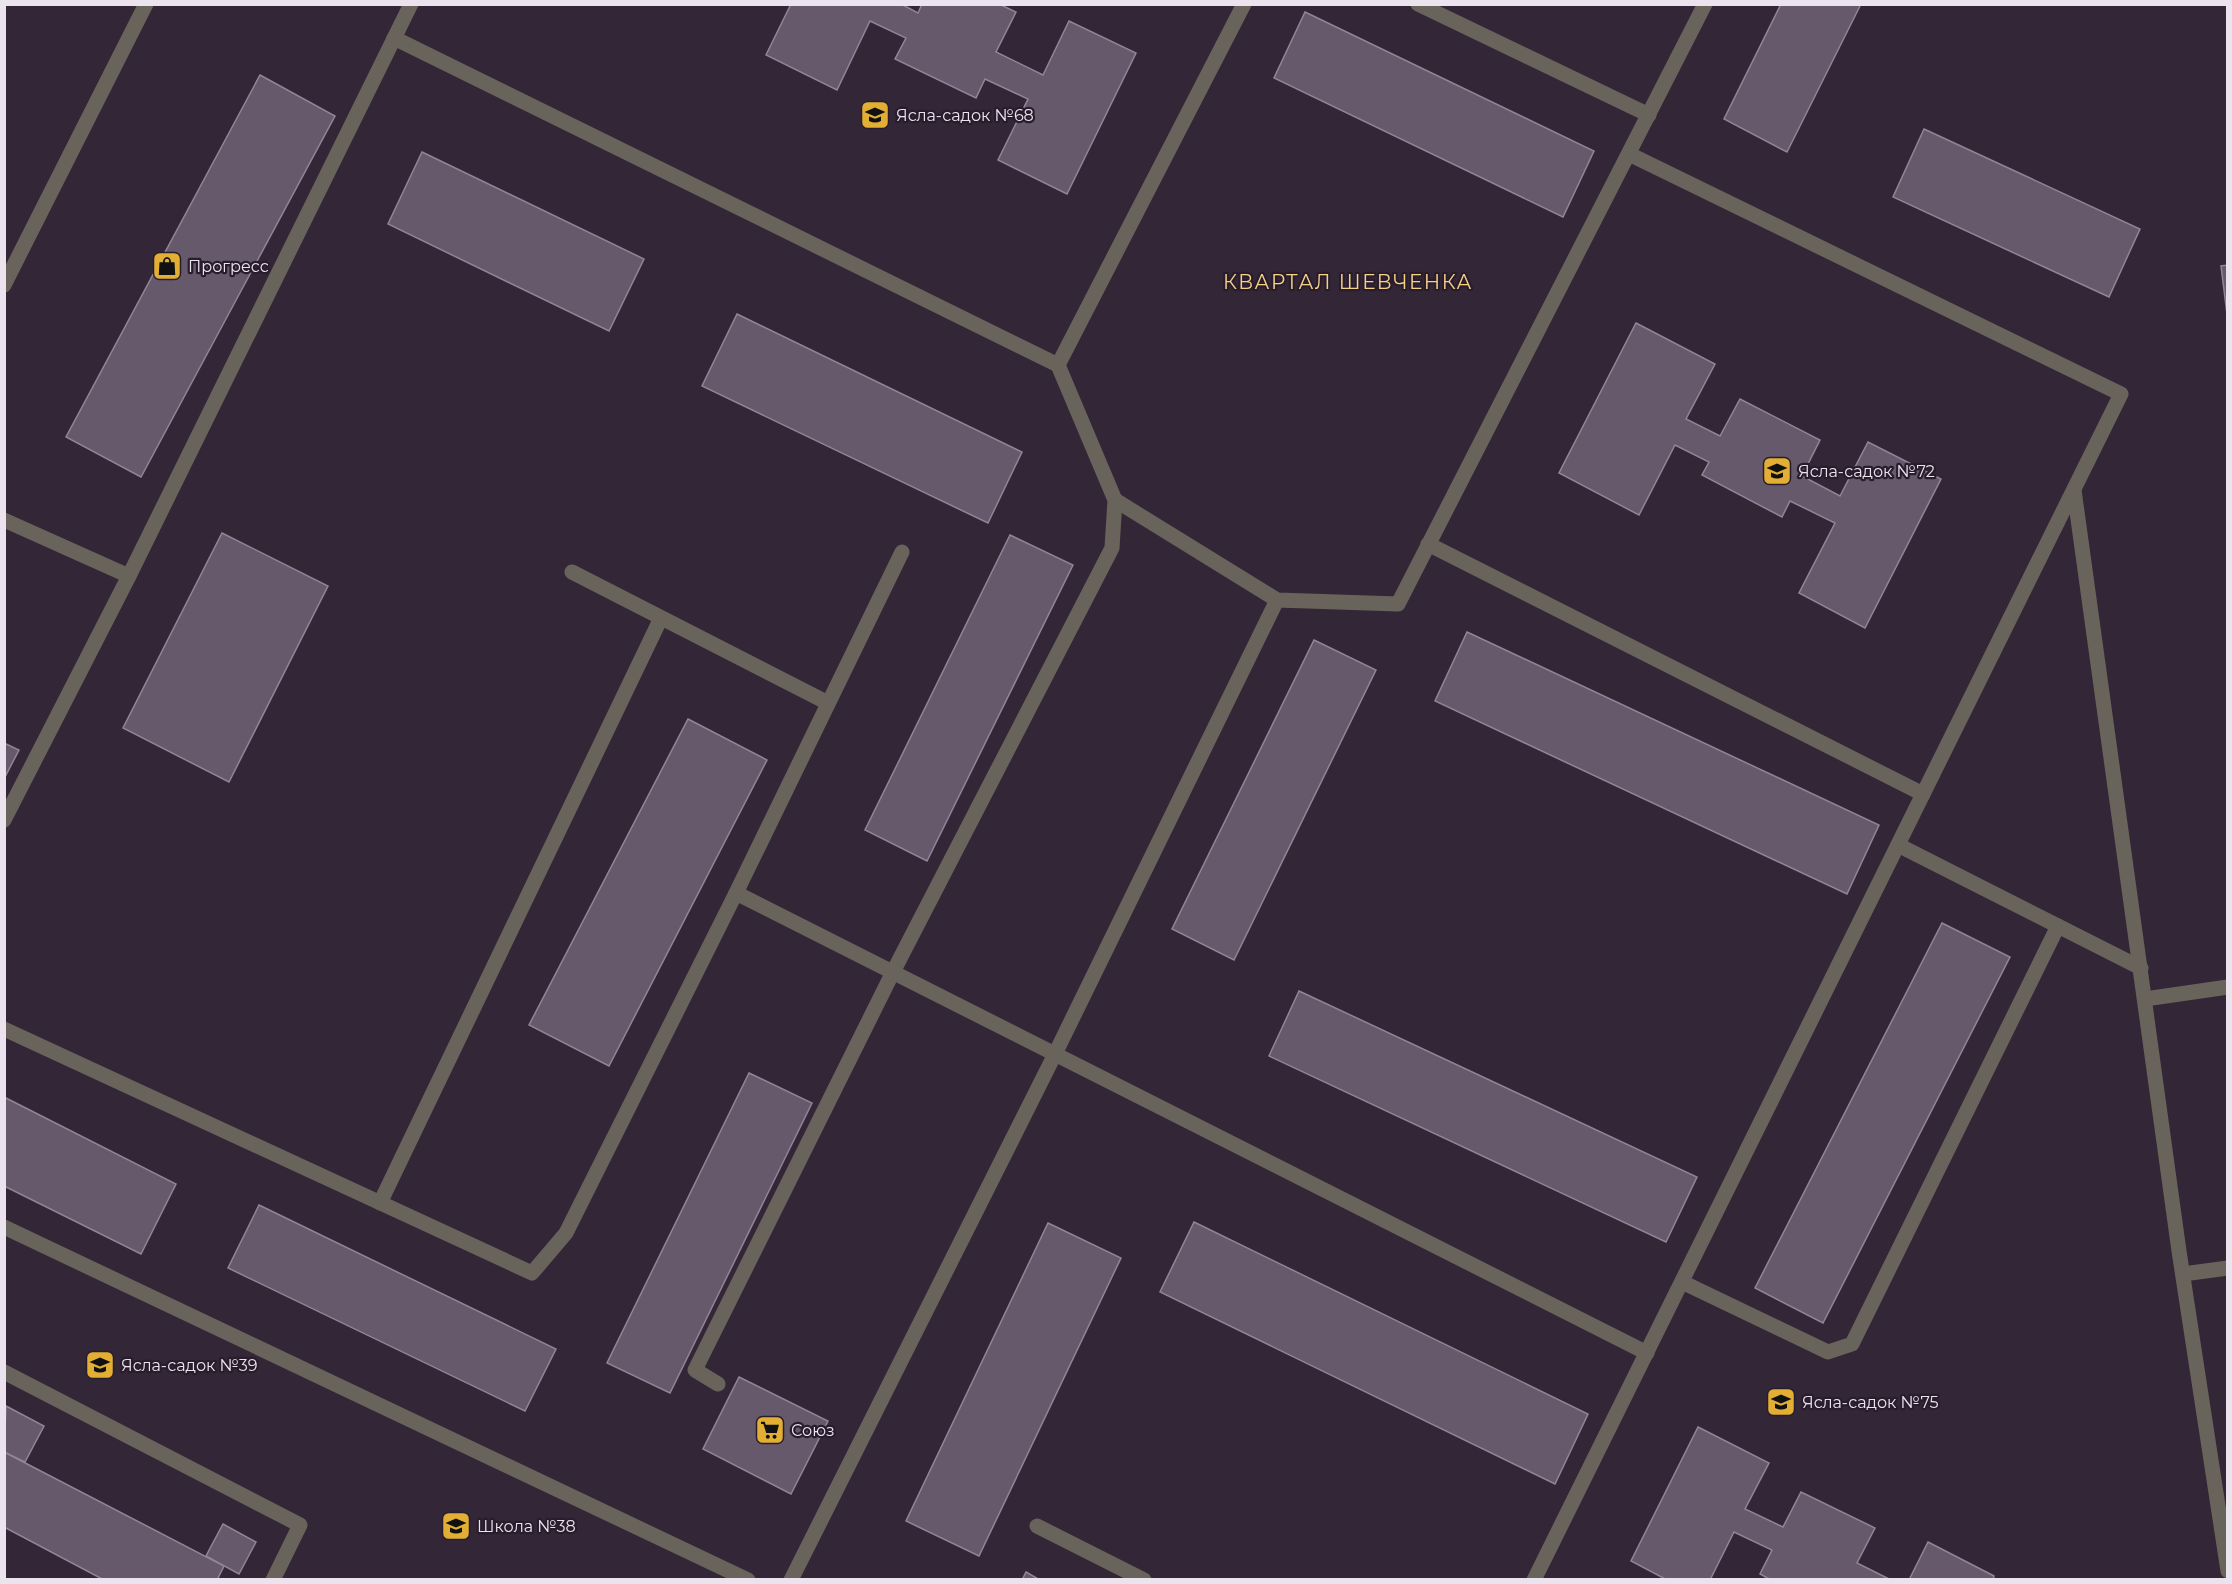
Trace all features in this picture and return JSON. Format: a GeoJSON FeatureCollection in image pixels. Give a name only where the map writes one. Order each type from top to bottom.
{"type":"FeatureCollection","features":[{"type":"Feature","properties":{"kind":"street"},"geometry":{"type":"LineString","coordinates":[[4,285],[146,4]]}},
{"type":"Feature","properties":{"kind":"street"},"geometry":{"type":"LineString","coordinates":[[4,820],[129,576],[411,4]]}},
{"type":"Feature","properties":{"kind":"street"},"geometry":{"type":"LineString","coordinates":[[1058,365],[1244,4]]}},
{"type":"Feature","properties":{"kind":"street"},"geometry":{"type":"LineString","coordinates":[[1418,4],[1649,115]]}},
{"type":"Feature","properties":{"kind":"street"},"geometry":{"type":"LineString","coordinates":[[1115,500],[1277,600],[1398,604],[1705,4]]}},
{"type":"Feature","properties":{"kind":"street"},"geometry":{"type":"LineString","coordinates":[[394,38],[1058,365],[1115,500],[1112,548],[893,972],[695,1370],[718,1384]]}},
{"type":"Feature","properties":{"kind":"street"},"geometry":{"type":"LineString","coordinates":[[1534,1580],[2121,394],[1629,154]]}},
{"type":"Feature","properties":{"kind":"street"},"geometry":{"type":"LineString","coordinates":[[2074,489],[2183,1274],[2224,1512],[2228,1571]]}},
{"type":"Feature","properties":{"kind":"street"},"geometry":{"type":"LineString","coordinates":[[4,520],[129,576]]}},
{"type":"Feature","properties":{"kind":"street"},"geometry":{"type":"LineString","coordinates":[[1428,544],[1923,794]]}},
{"type":"Feature","properties":{"kind":"street"},"geometry":{"type":"LineString","coordinates":[[4,1029],[532,1273],[566,1233],[736,893],[902,552]]}},
{"type":"Feature","properties":{"kind":"street"},"geometry":{"type":"LineString","coordinates":[[572,572],[828,703]]}},
{"type":"Feature","properties":{"kind":"street"},"geometry":{"type":"LineString","coordinates":[[792,1580],[1055,1054],[1277,600]]}},
{"type":"Feature","properties":{"kind":"street"},"geometry":{"type":"LineString","coordinates":[[380,1203],[661,618]]}},
{"type":"Feature","properties":{"kind":"street"},"geometry":{"type":"LineString","coordinates":[[1898,845],[2141,968]]}},
{"type":"Feature","properties":{"kind":"street"},"geometry":{"type":"LineString","coordinates":[[736,893],[1647,1353]]}},
{"type":"Feature","properties":{"kind":"street"},"geometry":{"type":"LineString","coordinates":[[1683,1282],[1828,1352],[1852,1344],[2058,926]]}},
{"type":"Feature","properties":{"kind":"street"},"geometry":{"type":"LineString","coordinates":[[2145,999],[2228,987]]}},
{"type":"Feature","properties":{"kind":"street"},"geometry":{"type":"LineString","coordinates":[[4,1227],[748,1580]]}},
{"type":"Feature","properties":{"kind":"street"},"geometry":{"type":"LineString","coordinates":[[2183,1274],[2228,1268]]}},
{"type":"Feature","properties":{"kind":"street"},"geometry":{"type":"LineString","coordinates":[[4,1372],[300,1525],[273,1580]]}},
{"type":"Feature","properties":{"kind":"street"},"geometry":{"type":"LineString","coordinates":[[1037,1526],[1144,1580]]}},
{"type":"Feature","properties":{"kind":"building"},"geometry":{"type":"Polygon","coordinates":[[[791,4],[901,4],[918,13],[922,4],[999,4],[1016,12],[996,52],[1043,75],[1069,21],[1136,53],[1067,194],[998,160],[1028,99],[985,79],[976,98],[895,59],[906,38],[870,21],[837,90],[766,55],[791,4]]]}},
{"type":"Feature","properties":{"kind":"building"},"geometry":{"type":"Polygon","coordinates":[[[1781,4],[1861,4],[1787,152],[1724,119],[1781,4]]]}},
{"type":"Feature","properties":{"kind":"building"},"geometry":{"type":"Polygon","coordinates":[[[1305,12],[1594,151],[1563,217],[1274,78],[1305,12]]]}},
{"type":"Feature","properties":{"kind":"building"},"geometry":{"type":"Polygon","coordinates":[[[260,75],[335,116],[141,477],[66,437],[260,75]]]}},
{"type":"Feature","properties":{"kind":"building"},"geometry":{"type":"Polygon","coordinates":[[[1924,129],[2140,229],[2109,297],[1893,197],[1924,129]]]}},
{"type":"Feature","properties":{"kind":"building"},"geometry":{"type":"Polygon","coordinates":[[[422,152],[644,259],[609,331],[388,224],[422,152]]]}},
{"type":"Feature","properties":{"kind":"building"},"geometry":{"type":"Polygon","coordinates":[[[2228,265],[2228,322],[2221,266],[2228,265]]]}},
{"type":"Feature","properties":{"kind":"building"},"geometry":{"type":"Polygon","coordinates":[[[737,314],[1022,452],[988,523],[702,386],[737,314]]]}},
{"type":"Feature","properties":{"kind":"building"},"geometry":{"type":"Polygon","coordinates":[[[1636,323],[1715,364],[1686,419],[1720,436],[1740,399],[1820,440],[1802,476],[1840,496],[1868,442],[1941,479],[1865,628],[1799,593],[1835,523],[1790,501],[1782,517],[1702,475],[1709,462],[1675,445],[1639,515],[1559,473],[1636,323]]]}},
{"type":"Feature","properties":{"kind":"building"},"geometry":{"type":"Polygon","coordinates":[[[222,533],[328,586],[229,782],[123,728],[222,533]]]}},
{"type":"Feature","properties":{"kind":"building"},"geometry":{"type":"Polygon","coordinates":[[[1010,535],[1073,565],[927,861],[865,830],[1010,535]]]}},
{"type":"Feature","properties":{"kind":"building"},"geometry":{"type":"Polygon","coordinates":[[[1467,632],[1879,825],[1847,894],[1435,701],[1467,632]]]}},
{"type":"Feature","properties":{"kind":"building"},"geometry":{"type":"Polygon","coordinates":[[[1314,640],[1376,670],[1234,960],[1172,929],[1314,640]]]}},
{"type":"Feature","properties":{"kind":"building"},"geometry":{"type":"Polygon","coordinates":[[[688,719],[767,760],[609,1066],[529,1025],[688,719]]]}},
{"type":"Feature","properties":{"kind":"building"},"geometry":{"type":"Polygon","coordinates":[[[4,743],[19,750],[4,779],[4,743]]]}},
{"type":"Feature","properties":{"kind":"building"},"geometry":{"type":"Polygon","coordinates":[[[1942,923],[2010,957],[1823,1323],[1755,1288],[1942,923]]]}},
{"type":"Feature","properties":{"kind":"building"},"geometry":{"type":"Polygon","coordinates":[[[1299,991],[1697,1177],[1666,1242],[1269,1056],[1299,991]]]}},
{"type":"Feature","properties":{"kind":"building"},"geometry":{"type":"Polygon","coordinates":[[[749,1073],[812,1103],[670,1393],[607,1363],[749,1073]]]}},
{"type":"Feature","properties":{"kind":"building"},"geometry":{"type":"Polygon","coordinates":[[[4,1097],[176,1184],[141,1254],[4,1186],[4,1097]]]}},
{"type":"Feature","properties":{"kind":"building"},"geometry":{"type":"Polygon","coordinates":[[[259,1205],[556,1349],[525,1411],[228,1268],[259,1205]]]}},
{"type":"Feature","properties":{"kind":"building"},"geometry":{"type":"Polygon","coordinates":[[[1194,1222],[1588,1414],[1555,1484],[1160,1292],[1194,1222]]]}},
{"type":"Feature","properties":{"kind":"building"},"geometry":{"type":"Polygon","coordinates":[[[1048,1223],[1121,1258],[979,1556],[906,1521],[1048,1223]]]}},
{"type":"Feature","properties":{"kind":"building"},"geometry":{"type":"Polygon","coordinates":[[[739,1377],[828,1421],[791,1494],[703,1449],[739,1377]]]}},
{"type":"Feature","properties":{"kind":"building"},"geometry":{"type":"Polygon","coordinates":[[[6,1406],[44,1426],[25,1462],[4,1452],[6,1406]]]}},
{"type":"Feature","properties":{"kind":"building"},"geometry":{"type":"Polygon","coordinates":[[[1698,1427],[1769,1463],[1745,1509],[1783,1527],[1801,1492],[1875,1528],[1857,1563],[1891,1580],[1771,1580],[1760,1574],[1772,1550],[1734,1532],[1710,1580],[1667,1580],[1631,1561],[1698,1427]]]}},
{"type":"Feature","properties":{"kind":"building"},"geometry":{"type":"Polygon","coordinates":[[[4,1452],[224,1566],[217,1580],[104,1580],[4,1527],[4,1452]]]}},
{"type":"Feature","properties":{"kind":"building"},"geometry":{"type":"Polygon","coordinates":[[[223,1524],[256,1542],[239,1574],[206,1556],[223,1524]]]}},
{"type":"Feature","properties":{"kind":"building"},"geometry":{"type":"Polygon","coordinates":[[[1928,1542],[1994,1576],[1993,1580],[1909,1580],[1928,1542]]]}},
{"type":"Feature","properties":{"kind":"building"},"geometry":{"type":"Polygon","coordinates":[[[1026,1572],[1040,1580],[1022,1580],[1026,1572]]]}},
{"type":"Feature","properties":{"kind":"place","name":"Ясла-садок №68"},"geometry":{"type":"Point","coordinates":[875,115]}},
{"type":"Feature","properties":{"kind":"place","name":"Прогресс"},"geometry":{"type":"Point","coordinates":[167,266]}},
{"type":"Feature","properties":{"kind":"place","name":"Ясла-садок №72"},"geometry":{"type":"Point","coordinates":[1777,471]}},
{"type":"Feature","properties":{"kind":"place","name":"Ясла-садок №39"},"geometry":{"type":"Point","coordinates":[100,1365]}},
{"type":"Feature","properties":{"kind":"place","name":"Ясла-садок №75"},"geometry":{"type":"Point","coordinates":[1781,1402]}},
{"type":"Feature","properties":{"kind":"place","name":"Союз"},"geometry":{"type":"Point","coordinates":[770,1430]}},
{"type":"Feature","properties":{"kind":"place","name":"Школа №38"},"geometry":{"type":"Point","coordinates":[456,1526]}},
{"type":"Feature","properties":{"kind":"district","name":"КВАРТАЛ ШЕВЧЕНКА"},"geometry":{"type":"Point","coordinates":[1348,282]}}]}
